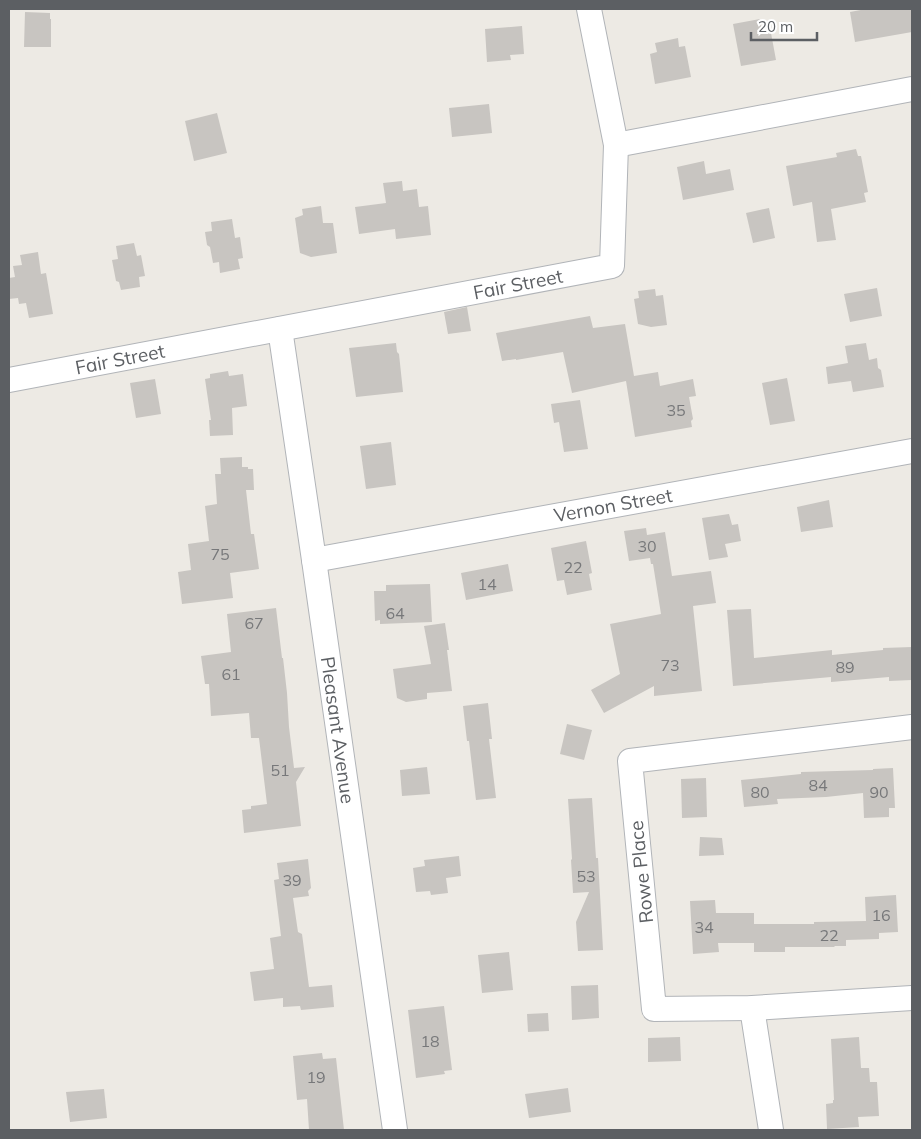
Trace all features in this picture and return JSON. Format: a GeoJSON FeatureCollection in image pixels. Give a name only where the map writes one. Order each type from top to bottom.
{"type":"FeatureCollection","features":[{"type":"Feature","properties":{"kind":"street"},"geometry":{"type":"LineString","coordinates":[[589,9],[616,145],[912,89]]}},
{"type":"Feature","properties":{"kind":"street","name":"Fair Street"},"geometry":{"type":"LineString","coordinates":[[9,380],[612,266],[616,145]]}},
{"type":"Feature","properties":{"kind":"street","name":"Pleasant Avenue"},"geometry":{"type":"LineString","coordinates":[[280,329],[394,1130]]}},
{"type":"Feature","properties":{"kind":"street","name":"Vernon Street"},"geometry":{"type":"LineString","coordinates":[[314,560],[912,451]]}},
{"type":"Feature","properties":{"kind":"street","name":"Rowe Place"},"geometry":{"type":"LineString","coordinates":[[912,727],[630,762],[654,1009],[752,1008],[912,998]]}},
{"type":"Feature","properties":{"kind":"street"},"geometry":{"type":"LineString","coordinates":[[752,1008],[772,1130]]}},
{"type":"Feature","properties":{"kind":"building"},"geometry":{"type":"Polygon","coordinates":[[[866,9],[912,9],[912,32],[855,42],[850,12],[866,9]]]}},
{"type":"Feature","properties":{"kind":"building"},"geometry":{"type":"Polygon","coordinates":[[[25,12],[50,13],[51,47],[24,47],[25,12]]]}},
{"type":"Feature","properties":{"kind":"building"},"geometry":{"type":"Polygon","coordinates":[[[760,19],[762,34],[771,33],[776,60],[741,66],[733,24],[760,19]]]}},
{"type":"Feature","properties":{"kind":"building"},"geometry":{"type":"Polygon","coordinates":[[[522,26],[524,54],[510,55],[511,60],[487,62],[485,29],[522,26]]]}},
{"type":"Feature","properties":{"kind":"building"},"geometry":{"type":"Polygon","coordinates":[[[678,38],[679,47],[685,46],[691,77],[655,84],[650,54],[657,52],[655,43],[678,38]]]}},
{"type":"Feature","properties":{"kind":"building"},"geometry":{"type":"Polygon","coordinates":[[[489,104],[492,133],[452,137],[449,108],[489,104]]]}},
{"type":"Feature","properties":{"kind":"building"},"geometry":{"type":"Polygon","coordinates":[[[217,113],[227,153],[194,161],[185,121],[217,113]]]}},
{"type":"Feature","properties":{"kind":"building"},"geometry":{"type":"Polygon","coordinates":[[[856,149],[858,156],[861,156],[868,192],[864,193],[866,202],[831,209],[836,240],[817,242],[812,202],[793,206],[786,166],[837,157],[836,153],[856,149]]]}},
{"type":"Feature","properties":{"kind":"building"},"geometry":{"type":"Polygon","coordinates":[[[704,161],[706,174],[730,169],[734,190],[683,200],[677,167],[704,161]]]}},
{"type":"Feature","properties":{"kind":"building"},"geometry":{"type":"Polygon","coordinates":[[[402,181],[403,191],[417,189],[419,207],[428,206],[431,235],[396,239],[395,229],[359,234],[355,207],[386,203],[383,183],[402,181]]]}},
{"type":"Feature","properties":{"kind":"building"},"geometry":{"type":"Polygon","coordinates":[[[321,206],[323,223],[333,223],[337,253],[311,257],[300,253],[295,218],[303,215],[302,209],[321,206]]]}},
{"type":"Feature","properties":{"kind":"building"},"geometry":{"type":"Polygon","coordinates":[[[769,208],[775,238],[753,243],[746,213],[769,208]]]}},
{"type":"Feature","properties":{"kind":"building"},"geometry":{"type":"Polygon","coordinates":[[[232,219],[235,238],[240,237],[243,258],[238,259],[240,269],[220,273],[219,262],[213,263],[205,232],[212,231],[211,222],[232,219]]]}},
{"type":"Feature","properties":{"kind":"building"},"geometry":{"type":"Polygon","coordinates":[[[134,243],[137,256],[141,255],[145,276],[139,277],[140,287],[121,290],[119,282],[116,281],[112,260],[118,259],[116,246],[134,243]]]}},
{"type":"Feature","properties":{"kind":"building"},"geometry":{"type":"Polygon","coordinates":[[[38,252],[41,274],[46,273],[53,314],[29,318],[26,303],[19,304],[18,298],[9,299],[9,278],[15,277],[13,266],[22,265],[20,255],[38,252]]]}},
{"type":"Feature","properties":{"kind":"building"},"geometry":{"type":"Polygon","coordinates":[[[877,288],[882,316],[850,322],[844,294],[877,288]]]}},
{"type":"Feature","properties":{"kind":"building"},"geometry":{"type":"Polygon","coordinates":[[[655,289],[656,296],[663,295],[667,325],[651,327],[638,324],[634,299],[639,298],[638,291],[655,289]]]}},
{"type":"Feature","properties":{"kind":"building"},"geometry":{"type":"Polygon","coordinates":[[[467,307],[471,331],[448,334],[444,312],[467,307]]]}},
{"type":"Feature","properties":{"kind":"building"},"geometry":{"type":"Polygon","coordinates":[[[590,316],[593,328],[625,324],[634,376],[658,372],[660,386],[693,379],[696,396],[689,397],[693,419],[691,421],[692,427],[635,437],[626,381],[572,393],[563,352],[502,361],[496,333],[590,316]]]}},
{"type":"Feature","properties":{"kind":"building"},"geometry":{"type":"Polygon","coordinates":[[[396,343],[403,392],[356,397],[349,348],[396,343]]]}},
{"type":"Feature","properties":{"kind":"building"},"geometry":{"type":"Polygon","coordinates":[[[866,343],[869,360],[877,358],[884,387],[853,392],[851,381],[828,384],[826,367],[848,363],[845,346],[866,343]]]}},
{"type":"Feature","properties":{"kind":"building"},"geometry":{"type":"Polygon","coordinates":[[[228,371],[229,376],[243,374],[247,406],[232,408],[233,435],[210,436],[209,420],[211,420],[205,379],[210,378],[210,374],[228,371]]]}},
{"type":"Feature","properties":{"kind":"building"},"geometry":{"type":"Polygon","coordinates":[[[787,378],[795,421],[770,425],[762,383],[787,378]]]}},
{"type":"Feature","properties":{"kind":"building"},"geometry":{"type":"Polygon","coordinates":[[[155,379],[161,414],[136,418],[130,383],[155,379]]]}},
{"type":"Feature","properties":{"kind":"building"},"geometry":{"type":"Polygon","coordinates":[[[580,400],[588,449],[564,452],[559,422],[554,423],[551,404],[580,400]]]}},
{"type":"Feature","properties":{"kind":"building"},"geometry":{"type":"Polygon","coordinates":[[[391,442],[396,485],[366,489],[360,446],[391,442]]]}},
{"type":"Feature","properties":{"kind":"building"},"geometry":{"type":"Polygon","coordinates":[[[242,457],[242,467],[253,469],[254,490],[246,490],[251,534],[254,534],[259,569],[230,573],[233,598],[182,604],[178,572],[191,570],[188,544],[209,541],[205,506],[217,504],[215,474],[221,474],[220,458],[242,457]]]}},
{"type":"Feature","properties":{"kind":"building"},"geometry":{"type":"Polygon","coordinates":[[[829,500],[833,527],[801,532],[797,507],[829,500]]]}},
{"type":"Feature","properties":{"kind":"building"},"geometry":{"type":"Polygon","coordinates":[[[729,514],[732,525],[738,524],[741,541],[725,544],[728,557],[709,560],[702,518],[729,514]]]}},
{"type":"Feature","properties":{"kind":"building"},"geometry":{"type":"Polygon","coordinates":[[[646,528],[647,535],[665,532],[672,576],[711,571],[716,603],[693,606],[702,691],[654,696],[654,686],[604,713],[591,690],[620,674],[610,624],[661,614],[653,564],[651,564],[650,558],[629,561],[624,531],[646,528]]]}},
{"type":"Feature","properties":{"kind":"building"},"geometry":{"type":"Polygon","coordinates":[[[586,541],[592,573],[589,574],[592,590],[567,595],[564,580],[557,581],[551,548],[586,541]]]}},
{"type":"Feature","properties":{"kind":"building"},"geometry":{"type":"Polygon","coordinates":[[[508,564],[513,591],[466,600],[461,573],[508,564]]]}},
{"type":"Feature","properties":{"kind":"building"},"geometry":{"type":"Polygon","coordinates":[[[430,584],[432,622],[380,624],[380,620],[375,621],[374,591],[386,591],[386,585],[430,584]]]}},
{"type":"Feature","properties":{"kind":"building"},"geometry":{"type":"Polygon","coordinates":[[[276,608],[294,768],[305,767],[296,782],[301,826],[244,833],[242,810],[251,809],[251,806],[267,804],[259,738],[251,738],[249,713],[211,716],[209,684],[205,684],[201,656],[231,652],[227,614],[276,608]]]}},
{"type":"Feature","properties":{"kind":"building"},"geometry":{"type":"Polygon","coordinates":[[[751,609],[754,658],[832,650],[832,655],[883,650],[883,648],[912,647],[912,680],[889,681],[889,677],[831,682],[831,677],[733,686],[727,610],[751,609]]]}},
{"type":"Feature","properties":{"kind":"building"},"geometry":{"type":"Polygon","coordinates":[[[445,623],[452,691],[427,693],[427,699],[406,702],[397,698],[393,669],[431,664],[424,626],[445,623]]]}},
{"type":"Feature","properties":{"kind":"building"},"geometry":{"type":"Polygon","coordinates":[[[488,703],[492,739],[489,739],[496,798],[476,800],[463,706],[488,703]]]}},
{"type":"Feature","properties":{"kind":"building"},"geometry":{"type":"Polygon","coordinates":[[[567,724],[592,730],[584,760],[560,754],[567,724]]]}},
{"type":"Feature","properties":{"kind":"building"},"geometry":{"type":"Polygon","coordinates":[[[427,767],[430,794],[402,796],[400,770],[427,767]]]}},
{"type":"Feature","properties":{"kind":"building"},"geometry":{"type":"Polygon","coordinates":[[[893,768],[895,808],[889,808],[889,817],[864,818],[863,793],[777,799],[778,804],[744,807],[741,780],[801,774],[801,772],[893,768]]]}},
{"type":"Feature","properties":{"kind":"building"},"geometry":{"type":"Polygon","coordinates":[[[706,778],[707,817],[682,818],[681,779],[706,778]]]}},
{"type":"Feature","properties":{"kind":"building"},"geometry":{"type":"Polygon","coordinates":[[[592,798],[596,858],[598,858],[603,950],[578,951],[576,922],[589,892],[573,893],[568,799],[592,798]]]}},
{"type":"Feature","properties":{"kind":"building"},"geometry":{"type":"Polygon","coordinates":[[[700,837],[722,838],[724,855],[699,856],[700,837]]]}},
{"type":"Feature","properties":{"kind":"building"},"geometry":{"type":"Polygon","coordinates":[[[459,856],[461,876],[446,878],[448,893],[431,895],[430,891],[416,892],[413,868],[425,866],[424,860],[459,856]]]}},
{"type":"Feature","properties":{"kind":"building"},"geometry":{"type":"Polygon","coordinates":[[[308,859],[311,888],[308,891],[309,896],[293,898],[298,932],[302,934],[309,987],[332,985],[334,1007],[301,1010],[300,1006],[283,1007],[283,998],[254,1001],[250,972],[274,969],[270,938],[281,936],[274,880],[279,879],[277,863],[308,859]]]}},
{"type":"Feature","properties":{"kind":"building"},"geometry":{"type":"Polygon","coordinates":[[[896,895],[898,932],[879,933],[879,939],[846,940],[846,946],[785,947],[785,952],[754,952],[754,943],[718,943],[719,952],[693,954],[690,901],[715,900],[716,913],[754,913],[754,924],[814,924],[814,922],[866,921],[865,897],[896,895]]]}},
{"type":"Feature","properties":{"kind":"building"},"geometry":{"type":"Polygon","coordinates":[[[509,952],[513,990],[482,993],[478,955],[509,952]]]}},
{"type":"Feature","properties":{"kind":"building"},"geometry":{"type":"Polygon","coordinates":[[[598,985],[599,1018],[572,1020],[571,986],[598,985]]]}},
{"type":"Feature","properties":{"kind":"building"},"geometry":{"type":"Polygon","coordinates":[[[444,1006],[452,1070],[444,1071],[445,1074],[416,1078],[408,1010],[444,1006]]]}},
{"type":"Feature","properties":{"kind":"building"},"geometry":{"type":"Polygon","coordinates":[[[548,1013],[549,1031],[528,1032],[527,1014],[548,1013]]]}},
{"type":"Feature","properties":{"kind":"building"},"geometry":{"type":"Polygon","coordinates":[[[680,1037],[681,1061],[648,1062],[648,1038],[680,1037]]]}},
{"type":"Feature","properties":{"kind":"building"},"geometry":{"type":"Polygon","coordinates":[[[859,1037],[861,1068],[869,1068],[870,1082],[877,1082],[879,1116],[858,1117],[859,1127],[827,1129],[826,1104],[833,1103],[834,1100],[831,1039],[859,1037]]]}},
{"type":"Feature","properties":{"kind":"building"},"geometry":{"type":"Polygon","coordinates":[[[322,1053],[323,1059],[336,1058],[344,1130],[309,1130],[307,1099],[297,1100],[293,1056],[322,1053]]]}},
{"type":"Feature","properties":{"kind":"building"},"geometry":{"type":"Polygon","coordinates":[[[568,1088],[571,1112],[529,1118],[525,1094],[568,1088]]]}},
{"type":"Feature","properties":{"kind":"building"},"geometry":{"type":"Polygon","coordinates":[[[104,1089],[107,1118],[70,1122],[66,1092],[104,1089]]]}}]}
